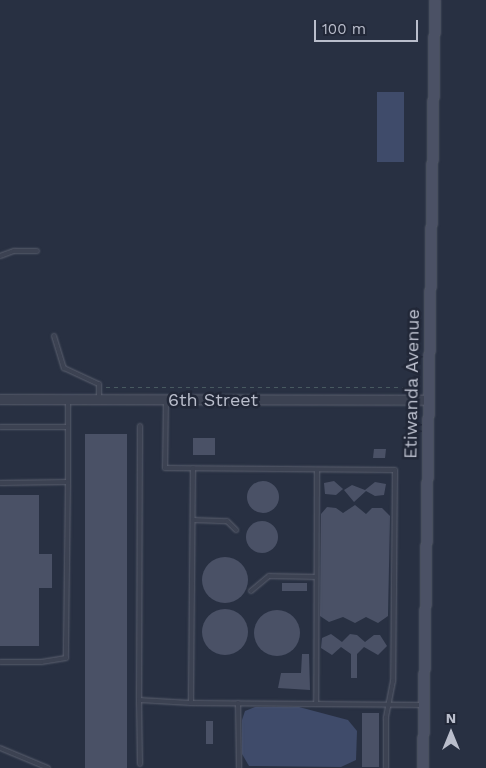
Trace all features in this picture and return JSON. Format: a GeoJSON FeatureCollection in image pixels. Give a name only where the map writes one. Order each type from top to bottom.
{"type":"FeatureCollection","features":[{"type":"Feature","properties":{"kind":"main road","name":"Etiwanda Avenue"},"geometry":{"type":"LineString","coordinates":[[423,768],[427,400],[435,0]]}},
{"type":"Feature","properties":{"kind":"street","name":"6th Street"},"geometry":{"type":"LineString","coordinates":[[0,399],[427,400]]}},
{"type":"Feature","properties":{"kind":"lane"},"geometry":{"type":"LineString","coordinates":[[0,256],[14,251],[37,251]]}},
{"type":"Feature","properties":{"kind":"lane"},"geometry":{"type":"LineString","coordinates":[[54,336],[64,368],[99,384],[99,400]]}},
{"type":"Feature","properties":{"kind":"lane"},"geometry":{"type":"LineString","coordinates":[[166,399],[165,468],[395,470],[393,681],[388,705],[386,768]]}},
{"type":"Feature","properties":{"kind":"lane"},"geometry":{"type":"LineString","coordinates":[[0,662],[41,662],[66,658],[68,400]]}},
{"type":"Feature","properties":{"kind":"lane"},"geometry":{"type":"LineString","coordinates":[[140,426],[140,764]]}},
{"type":"Feature","properties":{"kind":"lane"},"geometry":{"type":"LineString","coordinates":[[0,427],[68,427]]}},
{"type":"Feature","properties":{"kind":"lane"},"geometry":{"type":"LineString","coordinates":[[191,703],[193,468]]}},
{"type":"Feature","properties":{"kind":"lane"},"geometry":{"type":"LineString","coordinates":[[316,704],[317,470]]}},
{"type":"Feature","properties":{"kind":"lane"},"geometry":{"type":"LineString","coordinates":[[0,483],[68,482]]}},
{"type":"Feature","properties":{"kind":"lane"},"geometry":{"type":"LineString","coordinates":[[193,520],[227,521],[236,530]]}},
{"type":"Feature","properties":{"kind":"lane"},"geometry":{"type":"LineString","coordinates":[[251,591],[268,576],[316,577]]}},
{"type":"Feature","properties":{"kind":"lane"},"geometry":{"type":"LineString","coordinates":[[139,700],[191,703],[423,705]]}},
{"type":"Feature","properties":{"kind":"lane"},"geometry":{"type":"LineString","coordinates":[[238,703],[239,768]]}},
{"type":"Feature","properties":{"kind":"lane"},"geometry":{"type":"LineString","coordinates":[[0,748],[48,768]]}},
{"type":"Feature","properties":{"kind":"path"},"geometry":{"type":"LineString","coordinates":[[106,387],[408,388]]}},
{"type":"Feature","properties":{"kind":"water"},"geometry":{"type":"Polygon","coordinates":[[[377,92],[404,92],[404,162],[377,162],[377,92]]]}},
{"type":"Feature","properties":{"kind":"water"},"geometry":{"type":"Polygon","coordinates":[[[255,707],[299,707],[348,720],[357,731],[356,760],[341,767],[249,766],[242,754],[242,720],[245,711],[255,707]]]}},
{"type":"Feature","properties":{"kind":"building"},"geometry":{"type":"Polygon","coordinates":[[[85,434],[127,434],[127,768],[85,768],[85,434]]]}},
{"type":"Feature","properties":{"kind":"building"},"geometry":{"type":"Polygon","coordinates":[[[193,438],[215,438],[215,455],[193,455],[193,438]]]}},
{"type":"Feature","properties":{"kind":"building"},"geometry":{"type":"Polygon","coordinates":[[[374,449],[386,449],[385,458],[373,458],[374,449]]]}},
{"type":"Feature","properties":{"kind":"building"},"geometry":{"type":"Polygon","coordinates":[[[263,481],[275,485],[279,497],[275,509],[263,513],[251,509],[247,497],[251,485],[263,481]]]}},
{"type":"Feature","properties":{"kind":"building"},"geometry":{"type":"Polygon","coordinates":[[[334,481],[343,489],[336,495],[325,494],[324,483],[334,481]]]}},
{"type":"Feature","properties":{"kind":"building"},"geometry":{"type":"Polygon","coordinates":[[[375,482],[386,484],[384,495],[375,496],[366,491],[354,502],[344,490],[352,485],[365,490],[375,482]]]}},
{"type":"Feature","properties":{"kind":"building"},"geometry":{"type":"Polygon","coordinates":[[[0,495],[39,495],[39,554],[52,554],[52,588],[39,588],[39,646],[0,646],[0,495]]]}},
{"type":"Feature","properties":{"kind":"building"},"geometry":{"type":"Polygon","coordinates":[[[355,505],[366,514],[372,508],[382,508],[390,516],[388,616],[378,623],[366,617],[355,623],[343,617],[329,622],[320,616],[321,514],[327,507],[336,508],[343,513],[355,505]]]}},
{"type":"Feature","properties":{"kind":"building"},"geometry":{"type":"Polygon","coordinates":[[[262,521],[268,522],[273,526],[277,531],[277,543],[273,548],[268,552],[262,553],[256,552],[251,548],[247,543],[246,537],[247,531],[251,526],[256,522],[262,521]]]}},
{"type":"Feature","properties":{"kind":"building"},"geometry":{"type":"Polygon","coordinates":[[[225,557],[238,561],[244,567],[248,580],[244,593],[238,599],[225,603],[212,599],[206,593],[202,580],[206,567],[212,561],[225,557]]]}},
{"type":"Feature","properties":{"kind":"building"},"geometry":{"type":"Polygon","coordinates":[[[282,583],[307,583],[307,591],[282,591],[282,583]]]}},
{"type":"Feature","properties":{"kind":"building"},"geometry":{"type":"Polygon","coordinates":[[[225,609],[238,613],[244,619],[248,632],[244,645],[238,651],[225,655],[212,651],[206,645],[202,632],[206,619],[212,613],[225,609]]]}},
{"type":"Feature","properties":{"kind":"building"},"geometry":{"type":"Polygon","coordinates":[[[277,610],[290,614],[296,620],[300,633],[296,646],[290,652],[277,656],[264,652],[258,646],[254,633],[258,620],[264,614],[277,610]]]}},
{"type":"Feature","properties":{"kind":"building"},"geometry":{"type":"Polygon","coordinates":[[[331,634],[342,642],[350,634],[357,635],[365,642],[374,635],[380,635],[387,646],[378,655],[364,647],[357,654],[357,678],[351,678],[351,654],[341,647],[332,655],[321,648],[322,638],[331,634]]]}},
{"type":"Feature","properties":{"kind":"building"},"geometry":{"type":"Polygon","coordinates":[[[302,654],[309,654],[310,690],[278,688],[281,673],[301,673],[302,654]]]}},
{"type":"Feature","properties":{"kind":"building"},"geometry":{"type":"Polygon","coordinates":[[[362,713],[379,713],[379,767],[362,767],[362,713]]]}},
{"type":"Feature","properties":{"kind":"building"},"geometry":{"type":"Polygon","coordinates":[[[206,721],[213,721],[213,744],[206,744],[206,721]]]}}]}
